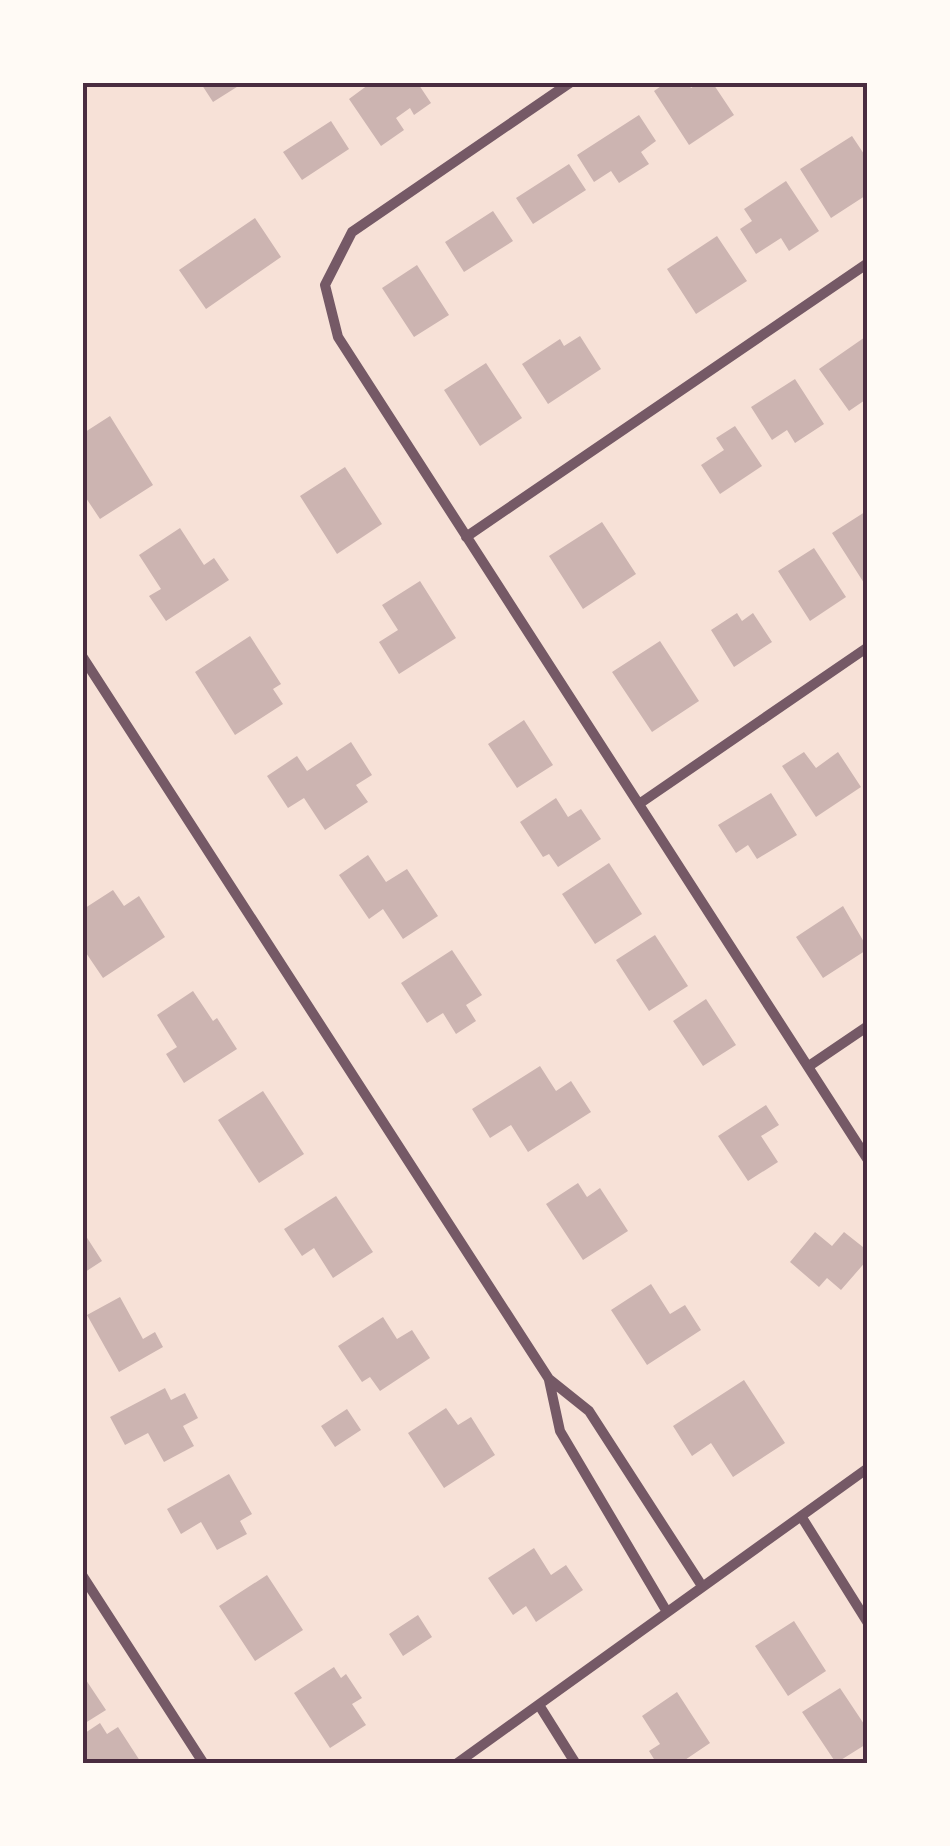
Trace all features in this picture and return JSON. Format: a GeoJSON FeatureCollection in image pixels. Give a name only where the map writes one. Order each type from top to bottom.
{"type":"FeatureCollection","features":[{"type":"Feature","properties":{"kind":"street"},"geometry":{"type":"LineString","coordinates":[[572,82],[352,232],[325,285],[338,337],[868,1160]]}},
{"type":"Feature","properties":{"kind":"street"},"geometry":{"type":"LineString","coordinates":[[466,537],[868,263]]}},
{"type":"Feature","properties":{"kind":"street"},"geometry":{"type":"LineString","coordinates":[[640,804],[868,647]]}},
{"type":"Feature","properties":{"kind":"street"},"geometry":{"type":"LineString","coordinates":[[82,656],[549,1379],[589,1410],[702,1586]]}},
{"type":"Feature","properties":{"kind":"street"},"geometry":{"type":"LineString","coordinates":[[809,1066],[868,1026]]}},
{"type":"Feature","properties":{"kind":"street"},"geometry":{"type":"LineString","coordinates":[[549,1379],[560,1430],[666,1612]]}},
{"type":"Feature","properties":{"kind":"street"},"geometry":{"type":"LineString","coordinates":[[456,1764],[868,1468]]}},
{"type":"Feature","properties":{"kind":"street"},"geometry":{"type":"LineString","coordinates":[[800,1516],[868,1623]]}},
{"type":"Feature","properties":{"kind":"street"},"geometry":{"type":"LineString","coordinates":[[82,1575],[204,1764]]}},
{"type":"Feature","properties":{"kind":"street"},"geometry":{"type":"LineString","coordinates":[[539,1705],[576,1764]]}},
{"type":"Feature","properties":{"kind":"building"},"geometry":{"type":"Polygon","coordinates":[[[200,82],[238,82],[240,85],[213,102],[200,82]]]}},
{"type":"Feature","properties":{"kind":"building"},"geometry":{"type":"Polygon","coordinates":[[[372,82],[417,82],[431,103],[414,115],[410,108],[396,118],[404,130],[381,146],[349,99],[372,82]]]}},
{"type":"Feature","properties":{"kind":"building"},"geometry":{"type":"Polygon","coordinates":[[[667,82],[688,82],[691,88],[700,82],[712,82],[734,115],[689,145],[654,91],[667,82]]]}},
{"type":"Feature","properties":{"kind":"building"},"geometry":{"type":"Polygon","coordinates":[[[639,115],[656,141],[641,152],[649,164],[619,183],[611,171],[594,182],[577,155],[639,115]]]}},
{"type":"Feature","properties":{"kind":"building"},"geometry":{"type":"Polygon","coordinates":[[[331,121],[349,149],[302,180],[283,152],[331,121]]]}},
{"type":"Feature","properties":{"kind":"building"},"geometry":{"type":"Polygon","coordinates":[[[852,136],[868,160],[868,194],[831,218],[800,169],[852,136]]]}},
{"type":"Feature","properties":{"kind":"building"},"geometry":{"type":"Polygon","coordinates":[[[569,164],[586,190],[533,224],[516,198],[569,164]]]}},
{"type":"Feature","properties":{"kind":"building"},"geometry":{"type":"Polygon","coordinates":[[[786,181],[819,231],[789,251],[781,238],[756,254],[740,229],[752,221],[744,209],[786,181]]]}},
{"type":"Feature","properties":{"kind":"building"},"geometry":{"type":"Polygon","coordinates":[[[493,211],[513,241],[464,272],[445,242],[493,211]]]}},
{"type":"Feature","properties":{"kind":"building"},"geometry":{"type":"Polygon","coordinates":[[[255,218],[281,257],[206,309],[179,270],[255,218]]]}},
{"type":"Feature","properties":{"kind":"building"},"geometry":{"type":"Polygon","coordinates":[[[717,236],[747,281],[696,314],[667,269],[717,236]]]}},
{"type":"Feature","properties":{"kind":"building"},"geometry":{"type":"Polygon","coordinates":[[[417,265],[449,315],[414,337],[382,288],[417,265]]]}},
{"type":"Feature","properties":{"kind":"building"},"geometry":{"type":"Polygon","coordinates":[[[868,335],[868,398],[849,411],[819,369],[868,335]]]}},
{"type":"Feature","properties":{"kind":"building"},"geometry":{"type":"Polygon","coordinates":[[[580,336],[601,369],[548,404],[522,364],[560,339],[564,346],[580,336]]]}},
{"type":"Feature","properties":{"kind":"building"},"geometry":{"type":"Polygon","coordinates":[[[486,363],[522,418],[480,446],[444,390],[486,363]]]}},
{"type":"Feature","properties":{"kind":"building"},"geometry":{"type":"Polygon","coordinates":[[[795,379],[824,424],[795,443],[787,430],[772,440],[751,407],[795,379]]]}},
{"type":"Feature","properties":{"kind":"building"},"geometry":{"type":"Polygon","coordinates":[[[110,416],[153,485],[100,519],[82,492],[82,434],[110,416]]]}},
{"type":"Feature","properties":{"kind":"building"},"geometry":{"type":"Polygon","coordinates":[[[735,426],[762,466],[720,494],[701,465],[724,450],[716,438],[735,426]]]}},
{"type":"Feature","properties":{"kind":"building"},"geometry":{"type":"Polygon","coordinates":[[[345,467],[382,524],[337,554],[300,496],[345,467]]]}},
{"type":"Feature","properties":{"kind":"building"},"geometry":{"type":"Polygon","coordinates":[[[868,510],[868,580],[864,583],[832,533],[868,510]]]}},
{"type":"Feature","properties":{"kind":"building"},"geometry":{"type":"Polygon","coordinates":[[[602,522],[636,574],[583,609],[549,556],[602,522]]]}},
{"type":"Feature","properties":{"kind":"building"},"geometry":{"type":"Polygon","coordinates":[[[180,528],[204,565],[214,558],[229,580],[166,621],[149,596],[161,589],[139,555],[180,528]]]}},
{"type":"Feature","properties":{"kind":"building"},"geometry":{"type":"Polygon","coordinates":[[[814,548],[846,597],[810,621],[778,571],[814,548]]]}},
{"type":"Feature","properties":{"kind":"building"},"geometry":{"type":"Polygon","coordinates":[[[420,581],[456,638],[399,674],[379,642],[398,630],[382,605],[420,581]]]}},
{"type":"Feature","properties":{"kind":"building"},"geometry":{"type":"Polygon","coordinates":[[[737,613],[742,621],[753,613],[772,642],[734,667],[711,630],[737,613]]]}},
{"type":"Feature","properties":{"kind":"building"},"geometry":{"type":"Polygon","coordinates":[[[250,636],[281,684],[273,689],[283,704],[235,735],[195,672],[250,636]]]}},
{"type":"Feature","properties":{"kind":"building"},"geometry":{"type":"Polygon","coordinates":[[[660,641],[699,701],[652,732],[612,672],[660,641]]]}},
{"type":"Feature","properties":{"kind":"building"},"geometry":{"type":"Polygon","coordinates":[[[524,720],[553,765],[517,788],[488,744],[524,720]]]}},
{"type":"Feature","properties":{"kind":"building"},"geometry":{"type":"Polygon","coordinates":[[[351,742],[372,775],[356,785],[368,802],[325,830],[304,798],[288,808],[267,776],[297,756],[307,771],[351,742]]]}},
{"type":"Feature","properties":{"kind":"building"},"geometry":{"type":"Polygon","coordinates":[[[804,752],[816,768],[838,752],[861,787],[816,817],[782,766],[804,752]]]}},
{"type":"Feature","properties":{"kind":"building"},"geometry":{"type":"Polygon","coordinates":[[[771,793],[797,835],[757,859],[748,845],[736,853],[718,825],[771,793]]]}},
{"type":"Feature","properties":{"kind":"building"},"geometry":{"type":"Polygon","coordinates":[[[556,798],[568,817],[581,809],[601,839],[558,867],[549,854],[543,857],[520,822],[556,798]]]}},
{"type":"Feature","properties":{"kind":"building"},"geometry":{"type":"Polygon","coordinates":[[[368,855],[386,882],[407,869],[438,916],[403,939],[383,909],[369,919],[339,875],[368,855]]]}},
{"type":"Feature","properties":{"kind":"building"},"geometry":{"type":"Polygon","coordinates":[[[609,863],[642,914],[595,944],[562,894],[609,863]]]}},
{"type":"Feature","properties":{"kind":"building"},"geometry":{"type":"Polygon","coordinates":[[[113,890],[124,906],[139,896],[165,937],[103,978],[82,947],[82,910],[113,890]]]}},
{"type":"Feature","properties":{"kind":"building"},"geometry":{"type":"Polygon","coordinates":[[[843,906],[868,949],[823,978],[796,937],[843,906]]]}},
{"type":"Feature","properties":{"kind":"building"},"geometry":{"type":"Polygon","coordinates":[[[655,935],[688,986],[649,1011],[616,960],[655,935]]]}},
{"type":"Feature","properties":{"kind":"building"},"geometry":{"type":"Polygon","coordinates":[[[452,950],[482,995],[466,1005],[476,1021],[456,1034],[443,1013],[427,1023],[401,983],[452,950]]]}},
{"type":"Feature","properties":{"kind":"building"},"geometry":{"type":"Polygon","coordinates":[[[193,991],[237,1049],[184,1083],[166,1054],[177,1047],[157,1015],[193,991]]]}},
{"type":"Feature","properties":{"kind":"building"},"geometry":{"type":"Polygon","coordinates":[[[706,999],[736,1045],[703,1066],[673,1021],[706,999]]]}},
{"type":"Feature","properties":{"kind":"building"},"geometry":{"type":"Polygon","coordinates":[[[540,1066],[556,1091],[571,1081],[591,1112],[528,1152],[511,1125],[490,1138],[472,1109],[540,1066]]]}},
{"type":"Feature","properties":{"kind":"building"},"geometry":{"type":"Polygon","coordinates":[[[263,1091],[304,1154],[259,1183],[218,1120],[263,1091]]]}},
{"type":"Feature","properties":{"kind":"building"},"geometry":{"type":"Polygon","coordinates":[[[766,1105],[779,1125],[761,1136],[778,1162],[748,1181],[718,1136],[766,1105]]]}},
{"type":"Feature","properties":{"kind":"building"},"geometry":{"type":"Polygon","coordinates":[[[578,1183],[587,1197],[600,1188],[628,1231],[583,1260],[546,1204],[578,1183]]]}},
{"type":"Feature","properties":{"kind":"building"},"geometry":{"type":"Polygon","coordinates":[[[336,1196],[373,1252],[333,1278],[314,1248],[302,1256],[284,1229],[336,1196]]]}},
{"type":"Feature","properties":{"kind":"building"},"geometry":{"type":"Polygon","coordinates":[[[82,1230],[102,1261],[82,1274],[82,1230]]]}},
{"type":"Feature","properties":{"kind":"building"},"geometry":{"type":"Polygon","coordinates":[[[815,1232],[832,1246],[844,1232],[868,1251],[868,1259],[841,1290],[827,1278],[819,1287],[790,1262],[815,1232]]]}},
{"type":"Feature","properties":{"kind":"building"},"geometry":{"type":"Polygon","coordinates":[[[651,1284],[670,1314],[685,1305],[701,1330],[647,1365],[611,1310],[651,1284]]]}},
{"type":"Feature","properties":{"kind":"building"},"geometry":{"type":"Polygon","coordinates":[[[120,1297],[143,1339],[155,1332],[163,1347],[119,1372],[87,1315],[120,1297]]]}},
{"type":"Feature","properties":{"kind":"building"},"geometry":{"type":"Polygon","coordinates":[[[383,1317],[397,1339],[412,1330],[430,1358],[380,1391],[370,1377],[362,1382],[338,1346],[383,1317]]]}},
{"type":"Feature","properties":{"kind":"building"},"geometry":{"type":"Polygon","coordinates":[[[744,1380],[785,1443],[733,1477],[711,1443],[692,1456],[673,1426],[744,1380]]]}},
{"type":"Feature","properties":{"kind":"building"},"geometry":{"type":"Polygon","coordinates":[[[165,1388],[171,1400],[185,1393],[198,1418],[183,1426],[194,1446],[164,1462],[148,1433],[125,1445],[110,1417],[165,1388]]]}},
{"type":"Feature","properties":{"kind":"building"},"geometry":{"type":"Polygon","coordinates":[[[446,1408],[458,1425],[471,1417],[495,1455],[444,1488],[408,1433],[446,1408]]]}},
{"type":"Feature","properties":{"kind":"building"},"geometry":{"type":"Polygon","coordinates":[[[347,1409],[361,1430],[335,1447],[321,1426],[347,1409]]]}},
{"type":"Feature","properties":{"kind":"building"},"geometry":{"type":"Polygon","coordinates":[[[229,1474],[252,1514],[240,1521],[247,1534],[217,1550],[201,1522],[181,1534],[167,1509],[229,1474]]]}},
{"type":"Feature","properties":{"kind":"building"},"geometry":{"type":"Polygon","coordinates":[[[534,1548],[551,1575],[566,1565],[583,1590],[536,1622],[526,1606],[513,1615],[488,1578],[534,1548]]]}},
{"type":"Feature","properties":{"kind":"building"},"geometry":{"type":"Polygon","coordinates":[[[267,1575],[303,1630],[255,1661],[219,1606],[267,1575]]]}},
{"type":"Feature","properties":{"kind":"building"},"geometry":{"type":"Polygon","coordinates":[[[418,1615],[432,1637],[403,1656],[389,1634],[418,1615]]]}},
{"type":"Feature","properties":{"kind":"building"},"geometry":{"type":"Polygon","coordinates":[[[794,1621],[826,1671],[788,1696],[755,1646],[794,1621]]]}},
{"type":"Feature","properties":{"kind":"building"},"geometry":{"type":"Polygon","coordinates":[[[334,1667],[341,1678],[346,1674],[362,1698],[352,1704],[366,1725],[330,1748],[294,1693],[334,1667]]]}},
{"type":"Feature","properties":{"kind":"building"},"geometry":{"type":"Polygon","coordinates":[[[82,1674],[106,1710],[82,1725],[82,1674]]]}},
{"type":"Feature","properties":{"kind":"building"},"geometry":{"type":"Polygon","coordinates":[[[840,1688],[868,1730],[868,1743],[836,1763],[802,1712],[840,1688]]]}},
{"type":"Feature","properties":{"kind":"building"},"geometry":{"type":"Polygon","coordinates":[[[677,1692],[710,1743],[679,1764],[657,1764],[649,1751],[660,1744],[642,1716],[677,1692]]]}},
{"type":"Feature","properties":{"kind":"building"},"geometry":{"type":"Polygon","coordinates":[[[100,1723],[107,1734],[118,1727],[142,1764],[84,1764],[82,1735],[100,1723]]]}}]}
